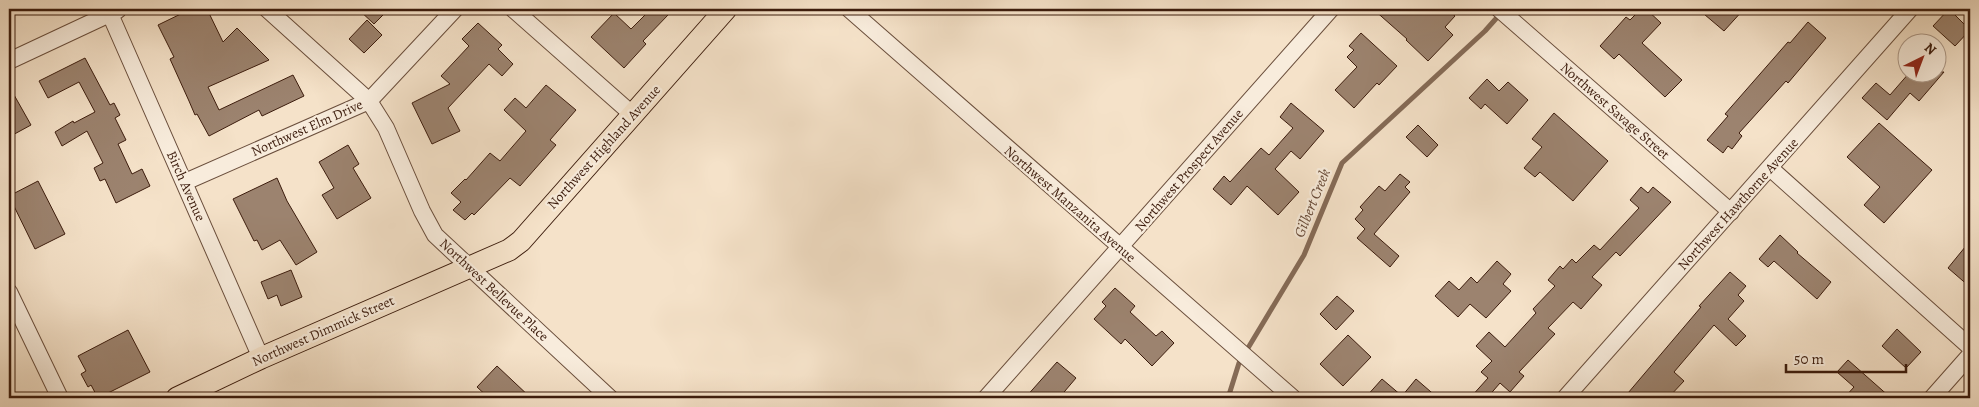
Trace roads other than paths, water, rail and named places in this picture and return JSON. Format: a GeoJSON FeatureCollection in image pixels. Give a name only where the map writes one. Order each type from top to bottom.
{"type":"FeatureCollection","features":[{"type":"Feature","properties":{"kind":"main road","name":"Northwest Highland Avenue"},"geometry":{"type":"LineString","coordinates":[[469,266],[500,254],[521,241],[726,9]]}},
{"type":"Feature","properties":{"kind":"main road","name":"Northwest Dimmick Street"},"geometry":{"type":"LineString","coordinates":[[177,398],[261,358],[469,266]]}},
{"type":"Feature","properties":{"kind":"street","name":"Northwest Bellevue Place"},"geometry":{"type":"LineString","coordinates":[[267,9],[369,101],[386,128],[422,211],[435,235],[610,398]]}},
{"type":"Feature","properties":{"kind":"street","name":"Northwest Elm Drive"},"geometry":{"type":"LineString","coordinates":[[185,182],[369,101],[455,9]]}},
{"type":"Feature","properties":{"kind":"street"},"geometry":{"type":"LineString","coordinates":[[513,9],[633,115]]}},
{"type":"Feature","properties":{"kind":"street","name":"Northwest Manzanita Avenue"},"geometry":{"type":"LineString","coordinates":[[849,9],[1293,398]]}},
{"type":"Feature","properties":{"kind":"street","name":"Northwest Prospect Avenue"},"geometry":{"type":"LineString","coordinates":[[986,398],[1331,9]]}},
{"type":"Feature","properties":{"kind":"street","name":"Northwest Savage Street"},"geometry":{"type":"LineString","coordinates":[[1499,9],[1731,212]]}},
{"type":"Feature","properties":{"kind":"street","name":"Northwest Hawthorne Avenue"},"geometry":{"type":"LineString","coordinates":[[1565,398],[1910,9]]}},
{"type":"Feature","properties":{"kind":"street"},"geometry":{"type":"LineString","coordinates":[[9,61],[115,11]]}},
{"type":"Feature","properties":{"kind":"street","name":"Birch Avenue"},"geometry":{"type":"LineString","coordinates":[[115,11],[185,182],[261,358]]}},
{"type":"Feature","properties":{"kind":"street"},"geometry":{"type":"LineString","coordinates":[[1770,168],[1970,347]]}},
{"type":"Feature","properties":{"kind":"street"},"geometry":{"type":"LineString","coordinates":[[9,292],[60,398]]}},
{"type":"Feature","properties":{"kind":"street"},"geometry":{"type":"LineString","coordinates":[[1932,398],[1970,355]]}},
{"type":"Feature","properties":{"kind":"waterway","name":"Gilbert Creek"},"geometry":{"type":"LineString","coordinates":[[1228,398],[1239,363],[1304,255],[1342,163],[1485,31],[1501,13]]}}]}
